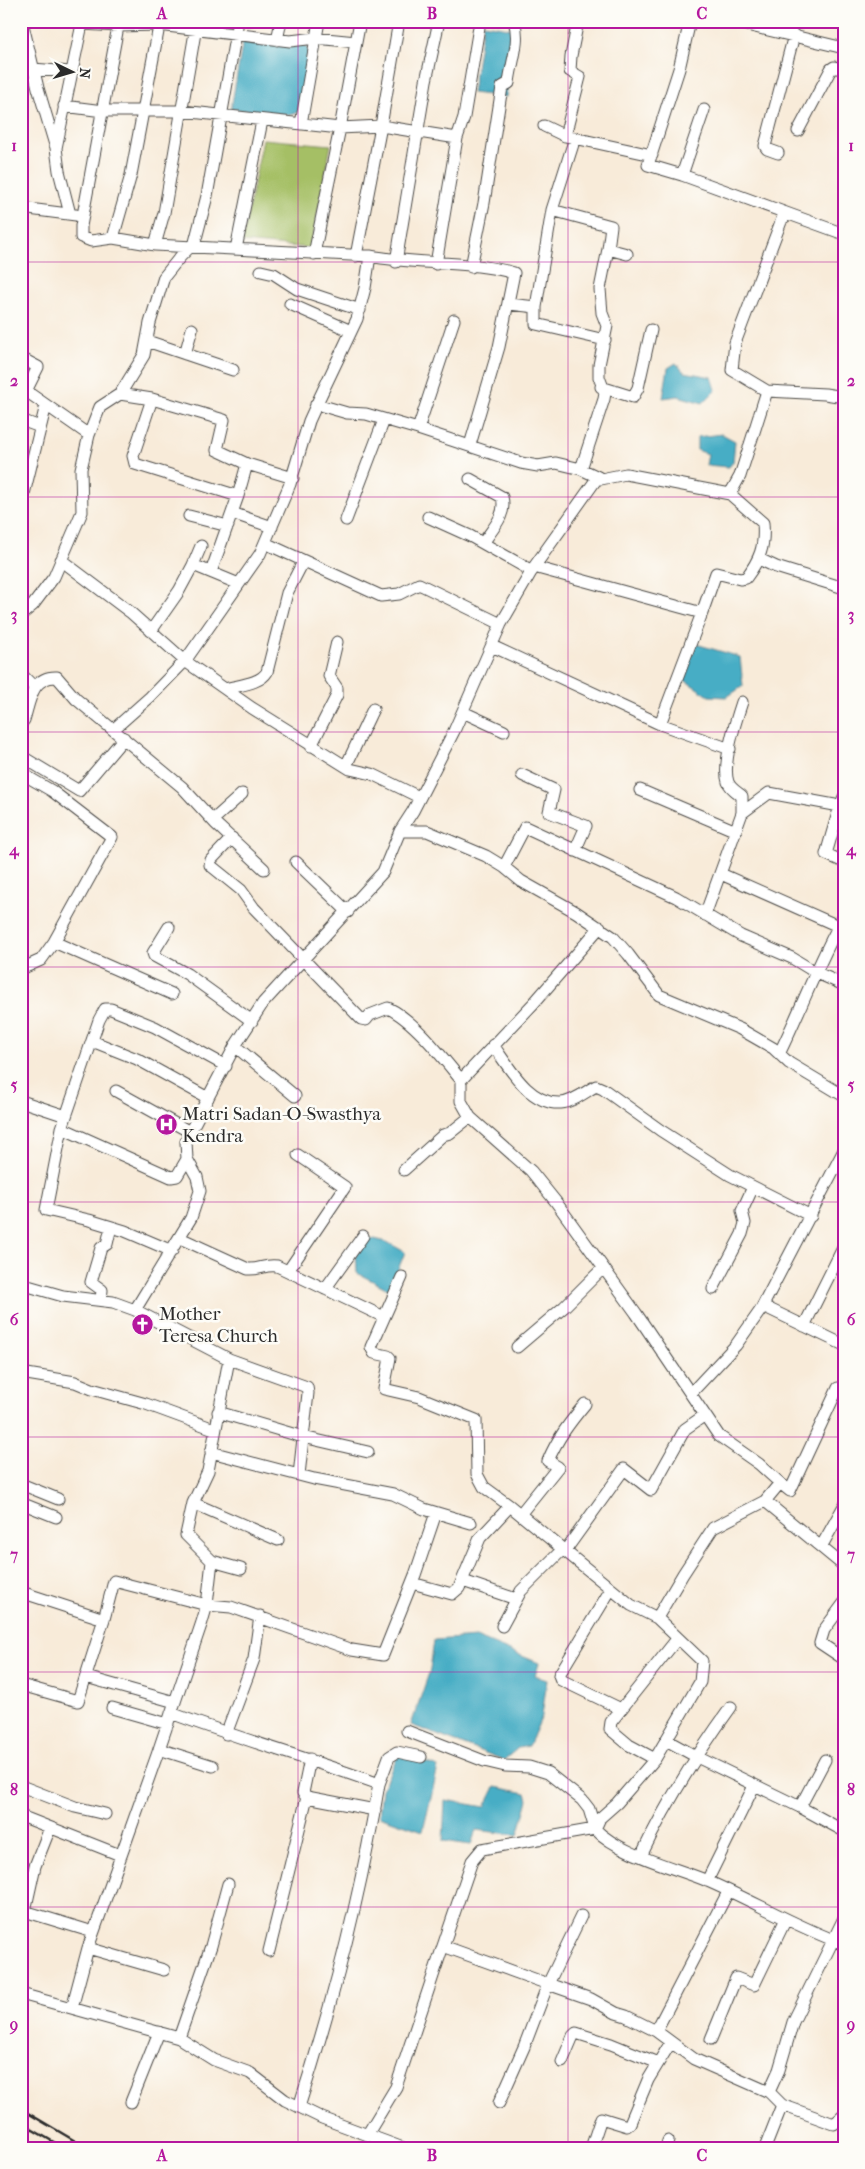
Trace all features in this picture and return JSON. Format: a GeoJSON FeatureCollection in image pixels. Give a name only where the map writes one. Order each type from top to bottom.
{"type":"FeatureCollection","features":[{"type":"Feature","properties":{"kind":"street"},"geometry":{"type":"LineString","coordinates":[[22,21],[33,69],[56,148],[58,171],[70,214]]}},
{"type":"Feature","properties":{"kind":"street"},"geometry":{"type":"LineString","coordinates":[[21,615],[33,605],[54,577],[82,512],[81,469],[89,435],[100,407],[120,394],[144,355],[164,277],[180,257],[192,246],[207,196],[238,21]]}},
{"type":"Feature","properties":{"kind":"street"},"geometry":{"type":"LineString","coordinates":[[277,40],[281,21]]}},
{"type":"Feature","properties":{"kind":"street"},"geometry":{"type":"LineString","coordinates":[[301,124],[319,21]]}},
{"type":"Feature","properties":{"kind":"street"},"geometry":{"type":"LineString","coordinates":[[314,254],[360,21]]}},
{"type":"Feature","properties":{"kind":"street"},"geometry":{"type":"LineString","coordinates":[[356,256],[399,21]]}},
{"type":"Feature","properties":{"kind":"street"},"geometry":{"type":"LineString","coordinates":[[396,262],[426,81],[439,21]]}},
{"type":"Feature","properties":{"kind":"street"},"geometry":{"type":"LineString","coordinates":[[436,264],[457,138],[464,117],[480,21]]}},
{"type":"Feature","properties":{"kind":"street"},"geometry":{"type":"LineString","coordinates":[[471,267],[484,203],[502,87],[509,83],[514,56],[517,30],[514,21]]}},
{"type":"Feature","properties":{"kind":"street"},"geometry":{"type":"LineString","coordinates":[[578,21],[570,71],[580,77],[570,137],[552,210],[536,307],[536,324],[605,340]]}},
{"type":"Feature","properties":{"kind":"street"},"geometry":{"type":"LineString","coordinates":[[690,21],[679,69],[648,165],[682,175],[844,234]]}},
{"type":"Feature","properties":{"kind":"street"},"geometry":{"type":"LineString","coordinates":[[730,21],[844,48]]}},
{"type":"Feature","properties":{"kind":"street"},"geometry":{"type":"LineString","coordinates":[[56,148],[70,72],[82,24],[159,23],[197,26],[235,35],[277,40],[290,41],[316,38],[356,42]]}},
{"type":"Feature","properties":{"kind":"street"},"geometry":{"type":"LineString","coordinates":[[114,238],[131,175],[159,23]]}},
{"type":"Feature","properties":{"kind":"street"},"geometry":{"type":"LineString","coordinates":[[118,24],[82,216],[81,237],[91,241],[114,238],[155,245],[370,256],[396,262],[471,267],[514,273],[499,347],[470,445]]}},
{"type":"Feature","properties":{"kind":"street"},"geometry":{"type":"LineString","coordinates":[[155,245],[164,213],[197,26]]}},
{"type":"Feature","properties":{"kind":"street"},"geometry":{"type":"LineString","coordinates":[[778,153],[767,149],[765,146],[794,35]]}},
{"type":"Feature","properties":{"kind":"street"},"geometry":{"type":"LineString","coordinates":[[798,131],[831,69],[834,67],[844,70]]}},
{"type":"Feature","properties":{"kind":"street"},"geometry":{"type":"LineString","coordinates":[[33,69],[70,72]]}},
{"type":"Feature","properties":{"kind":"street"},"geometry":{"type":"LineString","coordinates":[[64,106],[103,111],[182,111],[221,117],[340,128],[381,126],[457,138]]}},
{"type":"Feature","properties":{"kind":"street"},"geometry":{"type":"LineString","coordinates":[[682,175],[704,110]]}},
{"type":"Feature","properties":{"kind":"street"},"geometry":{"type":"LineString","coordinates":[[236,249],[262,121]]}},
{"type":"Feature","properties":{"kind":"street"},"geometry":{"type":"LineString","coordinates":[[544,126],[570,137],[652,155]]}},
{"type":"Feature","properties":{"kind":"street"},"geometry":{"type":"LineString","coordinates":[[21,208],[82,216]]}},
{"type":"Feature","properties":{"kind":"street"},"geometry":{"type":"LineString","coordinates":[[552,210],[611,226],[600,289],[602,313],[607,326],[600,365],[601,387],[605,393],[581,470]]}},
{"type":"Feature","properties":{"kind":"street"},"geometry":{"type":"LineString","coordinates":[[788,214],[782,219],[735,343],[732,370],[767,389],[767,391],[844,397]]}},
{"type":"Feature","properties":{"kind":"street"},"geometry":{"type":"LineString","coordinates":[[608,249],[627,254]]}},
{"type":"Feature","properties":{"kind":"street"},"geometry":{"type":"LineString","coordinates":[[114,729],[150,697],[185,661],[260,554],[293,478],[316,404],[360,310],[370,256]]}},
{"type":"Feature","properties":{"kind":"street"},"geometry":{"type":"LineString","coordinates":[[261,271],[274,274],[296,289],[360,310]]}},
{"type":"Feature","properties":{"kind":"street"},"geometry":{"type":"LineString","coordinates":[[290,304],[351,331]]}},
{"type":"Feature","properties":{"kind":"street"},"geometry":{"type":"LineString","coordinates":[[509,304],[536,307]]}},
{"type":"Feature","properties":{"kind":"street"},"geometry":{"type":"LineString","coordinates":[[418,429],[454,320]]}},
{"type":"Feature","properties":{"kind":"street"},"geometry":{"type":"LineString","coordinates":[[185,354],[192,329]]}},
{"type":"Feature","properties":{"kind":"street"},"geometry":{"type":"LineString","coordinates":[[601,387],[633,397],[636,393],[651,330]]}},
{"type":"Feature","properties":{"kind":"street"},"geometry":{"type":"LineString","coordinates":[[147,341],[233,370]]}},
{"type":"Feature","properties":{"kind":"street"},"geometry":{"type":"LineString","coordinates":[[21,358],[38,367],[26,391],[89,435]]}},
{"type":"Feature","properties":{"kind":"street"},"geometry":{"type":"LineString","coordinates":[[730,494],[740,476],[767,391]]}},
{"type":"Feature","properties":{"kind":"street"},"geometry":{"type":"LineString","coordinates":[[120,394],[152,399],[224,420],[217,450],[247,464],[293,478]]}},
{"type":"Feature","properties":{"kind":"street"},"geometry":{"type":"LineString","coordinates":[[152,399],[133,456],[134,464],[238,496]]}},
{"type":"Feature","properties":{"kind":"street"},"geometry":{"type":"LineString","coordinates":[[316,404],[418,429],[521,463],[538,466],[556,463],[581,470],[602,479],[626,474],[730,494],[763,523],[764,538],[759,559],[746,578],[740,579],[716,573],[660,724]]}},
{"type":"Feature","properties":{"kind":"street"},"geometry":{"type":"LineString","coordinates":[[21,506],[26,465],[46,406]]}},
{"type":"Feature","properties":{"kind":"street"},"geometry":{"type":"LineString","coordinates":[[21,420],[40,427]]}},
{"type":"Feature","properties":{"kind":"street"},"geometry":{"type":"LineString","coordinates":[[346,520],[384,420]]}},
{"type":"Feature","properties":{"kind":"street"},"geometry":{"type":"LineString","coordinates":[[211,572],[238,496],[247,464]]}},
{"type":"Feature","properties":{"kind":"street"},"geometry":{"type":"LineString","coordinates":[[135,1310],[191,1218],[200,1191],[197,1177],[187,1158],[186,1149],[190,1132],[236,1046],[263,1004],[383,872],[400,831],[462,712],[501,624],[533,569],[598,477]]}},
{"type":"Feature","properties":{"kind":"street"},"geometry":{"type":"LineString","coordinates":[[470,479],[502,497],[504,505],[503,513],[483,543]]}},
{"type":"Feature","properties":{"kind":"street"},"geometry":{"type":"LineString","coordinates":[[232,513],[272,527]]}},
{"type":"Feature","properties":{"kind":"street"},"geometry":{"type":"LineString","coordinates":[[189,516],[228,526]]}},
{"type":"Feature","properties":{"kind":"street"},"geometry":{"type":"LineString","coordinates":[[428,516],[533,569],[702,613]]}},
{"type":"Feature","properties":{"kind":"street"},"geometry":{"type":"LineString","coordinates":[[265,543],[381,596],[399,594],[419,584],[501,624]]}},
{"type":"Feature","properties":{"kind":"street"},"geometry":{"type":"LineString","coordinates":[[151,631],[179,591],[201,546]]}},
{"type":"Feature","properties":{"kind":"street"},"geometry":{"type":"LineString","coordinates":[[759,559],[776,567],[844,588]]}},
{"type":"Feature","properties":{"kind":"street"},"geometry":{"type":"LineString","coordinates":[[61,560],[130,612],[185,661],[311,746],[346,766],[357,771],[372,774],[419,797]]}},
{"type":"Feature","properties":{"kind":"street"},"geometry":{"type":"LineString","coordinates":[[225,689],[264,677],[267,672],[287,593],[303,562]]}},
{"type":"Feature","properties":{"kind":"street"},"geometry":{"type":"LineString","coordinates":[[193,565],[239,584]]}},
{"type":"Feature","properties":{"kind":"street"},"geometry":{"type":"LineString","coordinates":[[311,746],[337,696],[337,688],[329,676],[337,642]]}},
{"type":"Feature","properties":{"kind":"street"},"geometry":{"type":"LineString","coordinates":[[492,646],[660,724],[730,749]]}},
{"type":"Feature","properties":{"kind":"street"},"geometry":{"type":"LineString","coordinates":[[21,674],[34,687]]}},
{"type":"Feature","properties":{"kind":"street"},"geometry":{"type":"LineString","coordinates":[[21,723],[24,720],[34,687],[48,676],[57,677],[76,698],[182,788],[264,868]]}},
{"type":"Feature","properties":{"kind":"street"},"geometry":{"type":"LineString","coordinates":[[705,915],[742,813],[742,796],[730,787],[728,779],[730,749],[735,722],[742,702]]}},
{"type":"Feature","properties":{"kind":"street"},"geometry":{"type":"LineString","coordinates":[[346,766],[373,709]]}},
{"type":"Feature","properties":{"kind":"street"},"geometry":{"type":"LineString","coordinates":[[462,712],[504,731]]}},
{"type":"Feature","properties":{"kind":"street"},"geometry":{"type":"LineString","coordinates":[[21,756],[79,791],[124,738]]}},
{"type":"Feature","properties":{"kind":"street"},"geometry":{"type":"LineString","coordinates":[[21,773],[52,791],[112,837],[54,942],[41,960],[21,969]]}},
{"type":"Feature","properties":{"kind":"street"},"geometry":{"type":"LineString","coordinates":[[522,775],[554,790],[549,812],[586,826],[574,851]]}},
{"type":"Feature","properties":{"kind":"street"},"geometry":{"type":"LineString","coordinates":[[640,790],[736,831]]}},
{"type":"Feature","properties":{"kind":"street"},"geometry":{"type":"LineString","coordinates":[[213,820],[242,794]]}},
{"type":"Feature","properties":{"kind":"street"},"geometry":{"type":"LineString","coordinates":[[742,813],[769,794],[842,801],[826,854],[844,862]]}},
{"type":"Feature","properties":{"kind":"street"},"geometry":{"type":"LineString","coordinates":[[504,867],[525,827],[676,897],[741,936],[792,958],[815,972],[844,985]]}},
{"type":"Feature","properties":{"kind":"street"},"geometry":{"type":"LineString","coordinates":[[400,831],[428,831],[486,856],[521,880],[600,927],[628,954],[660,995],[740,1029],[780,1052],[788,1063],[844,1096]]}},
{"type":"Feature","properties":{"kind":"street"},"geometry":{"type":"LineString","coordinates":[[232,838],[211,860],[210,865],[241,890],[254,908],[361,1019],[366,1020],[370,1015],[381,1009],[388,1008],[397,1012],[436,1050],[461,1080],[461,1101],[470,1117],[531,1171],[603,1268],[720,1436],[759,1464],[780,1484],[790,1490],[838,1388],[844,1390]]}},
{"type":"Feature","properties":{"kind":"street"},"geometry":{"type":"LineString","coordinates":[[296,862],[348,912]]}},
{"type":"Feature","properties":{"kind":"street"},"geometry":{"type":"LineString","coordinates":[[720,874],[841,921],[815,972],[780,1052]]}},
{"type":"Feature","properties":{"kind":"street"},"geometry":{"type":"LineString","coordinates":[[168,927],[154,956],[187,974],[252,1021]]}},
{"type":"Feature","properties":{"kind":"street"},"geometry":{"type":"LineString","coordinates":[[461,1080],[533,1004],[600,927]]}},
{"type":"Feature","properties":{"kind":"street"},"geometry":{"type":"LineString","coordinates":[[54,942],[172,994]]}},
{"type":"Feature","properties":{"kind":"street"},"geometry":{"type":"LineString","coordinates":[[172,1251],[111,1227],[46,1210],[62,1128],[104,1009],[107,1008],[155,1027],[226,1066]]}},
{"type":"Feature","properties":{"kind":"street"},"geometry":{"type":"LineString","coordinates":[[92,1041],[137,1060],[208,1098]]}},
{"type":"Feature","properties":{"kind":"street"},"geometry":{"type":"LineString","coordinates":[[493,1045],[524,1086],[545,1101],[561,1103],[576,1098],[596,1086],[603,1088],[660,1130],[730,1176],[811,1216]]}},
{"type":"Feature","properties":{"kind":"street"},"geometry":{"type":"LineString","coordinates":[[236,1046],[295,1096]]}},
{"type":"Feature","properties":{"kind":"street"},"geometry":{"type":"LineString","coordinates":[[116,1091],[190,1132]]}},
{"type":"Feature","properties":{"kind":"street"},"geometry":{"type":"LineString","coordinates":[[21,1101],[66,1116]]}},
{"type":"Feature","properties":{"kind":"street"},"geometry":{"type":"LineString","coordinates":[[404,1170],[443,1135],[450,1133],[470,1117]]}},
{"type":"Feature","properties":{"kind":"street"},"geometry":{"type":"LineString","coordinates":[[62,1128],[171,1177],[177,1176],[187,1158]]}},
{"type":"Feature","properties":{"kind":"street"},"geometry":{"type":"LineString","coordinates":[[691,1393],[736,1345],[763,1306],[844,1150]]}},
{"type":"Feature","properties":{"kind":"street"},"geometry":{"type":"LineString","coordinates":[[288,1271],[345,1187],[298,1155]]}},
{"type":"Feature","properties":{"kind":"street"},"geometry":{"type":"LineString","coordinates":[[713,1289],[742,1234],[745,1223],[742,1211],[753,1187]]}},
{"type":"Feature","properties":{"kind":"street"},"geometry":{"type":"LineString","coordinates":[[101,1300],[102,1290],[91,1282],[101,1248],[107,1244],[111,1227]]}},
{"type":"Feature","properties":{"kind":"street"},"geometry":{"type":"LineString","coordinates":[[325,1289],[363,1236]]}},
{"type":"Feature","properties":{"kind":"street"},"geometry":{"type":"LineString","coordinates":[[180,1238],[248,1269],[257,1269],[268,1264],[277,1266],[384,1317]]}},
{"type":"Feature","properties":{"kind":"street"},"geometry":{"type":"LineString","coordinates":[[804,1326],[844,1246]]}},
{"type":"Feature","properties":{"kind":"street"},"geometry":{"type":"LineString","coordinates":[[517,1347],[564,1307],[603,1268]]}},
{"type":"Feature","properties":{"kind":"street"},"geometry":{"type":"LineString","coordinates":[[402,1277],[371,1347],[374,1353],[390,1358],[384,1389],[419,1397],[476,1420],[477,1474],[484,1487],[521,1513],[631,1605],[657,1618],[702,1661],[700,1682],[655,1760],[617,1803],[600,1818],[595,1829]]}},
{"type":"Feature","properties":{"kind":"street"},"geometry":{"type":"LineString","coordinates":[[21,1284],[63,1296],[113,1302],[135,1310],[229,1359],[306,1386],[299,1475]]}},
{"type":"Feature","properties":{"kind":"street"},"geometry":{"type":"LineString","coordinates":[[763,1306],[844,1345]]}},
{"type":"Feature","properties":{"kind":"street"},"geometry":{"type":"LineString","coordinates":[[229,1359],[214,1429],[208,1471],[193,1503],[186,1535],[212,1561],[241,1569]]}},
{"type":"Feature","properties":{"kind":"street"},"geometry":{"type":"LineString","coordinates":[[21,1373],[74,1382],[92,1390],[146,1404],[214,1429]]}},
{"type":"Feature","properties":{"kind":"street"},"geometry":{"type":"LineString","coordinates":[[521,1513],[558,1467],[548,1461],[560,1435],[585,1404]]}},
{"type":"Feature","properties":{"kind":"street"},"geometry":{"type":"LineString","coordinates":[[218,1412],[303,1437],[368,1452]]}},
{"type":"Feature","properties":{"kind":"street"},"geometry":{"type":"LineString","coordinates":[[502,1626],[521,1592],[564,1550],[624,1469],[651,1490],[685,1429],[705,1415]]}},
{"type":"Feature","properties":{"kind":"street"},"geometry":{"type":"LineString","coordinates":[[211,1452],[299,1475],[393,1494],[436,1513],[471,1523]]}},
{"type":"Feature","properties":{"kind":"street"},"geometry":{"type":"LineString","coordinates":[[21,1484],[58,1499]]}},
{"type":"Feature","properties":{"kind":"street"},"geometry":{"type":"LineString","coordinates":[[657,1618],[713,1528],[765,1501],[780,1484]]}},
{"type":"Feature","properties":{"kind":"street"},"geometry":{"type":"LineString","coordinates":[[765,1501],[844,1566]]}},
{"type":"Feature","properties":{"kind":"street"},"geometry":{"type":"LineString","coordinates":[[21,1503],[56,1517]]}},
{"type":"Feature","properties":{"kind":"street"},"geometry":{"type":"LineString","coordinates":[[193,1503],[278,1540]]}},
{"type":"Feature","properties":{"kind":"street"},"geometry":{"type":"LineString","coordinates":[[412,1583],[452,1594],[463,1581],[480,1538],[510,1506]]}},
{"type":"Feature","properties":{"kind":"street"},"geometry":{"type":"LineString","coordinates":[[821,1547],[844,1506]]}},
{"type":"Feature","properties":{"kind":"street"},"geometry":{"type":"LineString","coordinates":[[21,1685],[78,1702],[114,1581],[207,1604],[231,1607],[352,1650],[383,1655],[412,1583],[436,1513]]}},
{"type":"Feature","properties":{"kind":"street"},"geometry":{"type":"LineString","coordinates":[[72,2008],[93,1932],[159,1750],[207,1604],[212,1561]]}},
{"type":"Feature","properties":{"kind":"street"},"geometry":{"type":"LineString","coordinates":[[463,1581],[516,1599]]}},
{"type":"Feature","properties":{"kind":"street"},"geometry":{"type":"LineString","coordinates":[[611,1589],[558,1675],[561,1680],[621,1709]]}},
{"type":"Feature","properties":{"kind":"street"},"geometry":{"type":"LineString","coordinates":[[21,1592],[104,1619]]}},
{"type":"Feature","properties":{"kind":"street"},"geometry":{"type":"LineString","coordinates":[[844,1603],[824,1630],[820,1643],[844,1659]]}},
{"type":"Feature","properties":{"kind":"street"},"geometry":{"type":"LineString","coordinates":[[226,1734],[254,1659],[260,1616]]}},
{"type":"Feature","properties":{"kind":"street"},"geometry":{"type":"LineString","coordinates":[[655,1760],[629,1745],[610,1729],[611,1722],[677,1639]]}},
{"type":"Feature","properties":{"kind":"street"},"geometry":{"type":"LineString","coordinates":[[86,1677],[175,1702]]}},
{"type":"Feature","properties":{"kind":"street"},"geometry":{"type":"LineString","coordinates":[[641,1856],[660,1815],[731,1707]]}},
{"type":"Feature","properties":{"kind":"street"},"geometry":{"type":"LineString","coordinates":[[112,1708],[170,1718],[310,1759],[379,1784]]}},
{"type":"Feature","properties":{"kind":"street"},"geometry":{"type":"LineString","coordinates":[[407,1731],[484,1761],[505,1766],[522,1766],[548,1774],[582,1800],[589,1809],[595,1829],[601,1836],[641,1856],[707,1881],[822,1937],[844,1944]]}},
{"type":"Feature","properties":{"kind":"street"},"geometry":{"type":"LineString","coordinates":[[666,1740],[696,1758],[800,1807],[844,1831]]}},
{"type":"Feature","properties":{"kind":"street"},"geometry":{"type":"LineString","coordinates":[[159,1750],[213,1766]]}},
{"type":"Feature","properties":{"kind":"street"},"geometry":{"type":"LineString","coordinates":[[300,2107],[327,2018],[352,1918],[379,1784],[389,1757],[397,1752],[420,1757]]}},
{"type":"Feature","properties":{"kind":"street"},"geometry":{"type":"LineString","coordinates":[[310,1759],[303,1788],[303,1793],[307,1797],[375,1810]]}},
{"type":"Feature","properties":{"kind":"street"},"geometry":{"type":"LineString","coordinates":[[800,1807],[825,1760]]}},
{"type":"Feature","properties":{"kind":"street"},"geometry":{"type":"LineString","coordinates":[[21,1786],[75,1807],[105,1814]]}},
{"type":"Feature","properties":{"kind":"street"},"geometry":{"type":"LineString","coordinates":[[707,1881],[754,1786]]}},
{"type":"Feature","properties":{"kind":"street"},"geometry":{"type":"LineString","coordinates":[[269,1951],[307,1797]]}},
{"type":"Feature","properties":{"kind":"street"},"geometry":{"type":"LineString","coordinates":[[21,1816],[120,1855]]}},
{"type":"Feature","properties":{"kind":"street"},"geometry":{"type":"LineString","coordinates":[[50,1828],[23,1910],[93,1932]]}},
{"type":"Feature","properties":{"kind":"street"},"geometry":{"type":"LineString","coordinates":[[367,2135],[396,2087],[472,1861],[482,1849],[595,1829]]}},
{"type":"Feature","properties":{"kind":"street"},"geometry":{"type":"LineString","coordinates":[[179,2038],[211,1946],[228,1884]]}},
{"type":"Feature","properties":{"kind":"street"},"geometry":{"type":"LineString","coordinates":[[656,2031],[728,1892]]}},
{"type":"Feature","properties":{"kind":"street"},"geometry":{"type":"LineString","coordinates":[[499,2103],[524,2047],[548,1984],[581,1916]]}},
{"type":"Feature","properties":{"kind":"street"},"geometry":{"type":"LineString","coordinates":[[769,2092],[793,2022],[844,1918]]}},
{"type":"Feature","properties":{"kind":"street"},"geometry":{"type":"LineString","coordinates":[[711,2039],[736,1978],[754,1985],[786,1919]]}},
{"type":"Feature","properties":{"kind":"street"},"geometry":{"type":"LineString","coordinates":[[443,1946],[591,1999],[616,2013],[656,2031],[694,2059],[769,2092],[782,2105],[834,2124],[844,2115]]}},
{"type":"Feature","properties":{"kind":"street"},"geometry":{"type":"LineString","coordinates":[[88,1948],[164,1970]]}},
{"type":"Feature","properties":{"kind":"street"},"geometry":{"type":"LineString","coordinates":[[21,1994],[179,2038],[214,2060],[250,2073],[285,2100],[322,2118],[403,2148]]}},
{"type":"Feature","properties":{"kind":"street"},"geometry":{"type":"LineString","coordinates":[[131,2102],[159,2032]]}},
{"type":"Feature","properties":{"kind":"street"},"geometry":{"type":"LineString","coordinates":[[562,2062],[576,2033],[611,2044],[658,2063]]}},
{"type":"Feature","properties":{"kind":"street"},"geometry":{"type":"LineString","coordinates":[[591,2148],[602,2118],[627,2126],[630,2123],[670,2042]]}},
{"type":"Feature","properties":{"kind":"street"},"geometry":{"type":"LineString","coordinates":[[765,2148],[782,2105]]}},
{"type":"Feature","properties":{"kind":"green space"},"geometry":{"type":"Polygon","coordinates":[[[263,139],[331,145],[311,248],[242,242],[263,139]]]}},
{"type":"Feature","properties":{"kind":"water"},"geometry":{"type":"Polygon","coordinates":[[[483,24],[515,29],[506,97],[472,93],[483,24]]]}},
{"type":"Feature","properties":{"kind":"water"},"geometry":{"type":"Polygon","coordinates":[[[243,40],[307,46],[309,54],[300,112],[289,115],[231,109],[243,40]]]}},
{"type":"Feature","properties":{"kind":"water"},"geometry":{"type":"Polygon","coordinates":[[[676,363],[684,372],[712,377],[716,390],[703,403],[678,396],[663,398],[668,368],[676,363]]]}},
{"type":"Feature","properties":{"kind":"water"},"geometry":{"type":"Polygon","coordinates":[[[722,434],[735,441],[733,462],[729,467],[706,465],[708,454],[697,450],[697,437],[722,434]]]}},
{"type":"Feature","properties":{"kind":"water"},"geometry":{"type":"Polygon","coordinates":[[[696,644],[740,657],[743,686],[727,697],[709,696],[681,678],[696,644]]]}},
{"type":"Feature","properties":{"kind":"water"},"geometry":{"type":"Polygon","coordinates":[[[366,1237],[387,1242],[405,1252],[390,1290],[357,1273],[356,1254],[366,1237]]]}},
{"type":"Feature","properties":{"kind":"water"},"geometry":{"type":"Polygon","coordinates":[[[476,1637],[539,1663],[535,1676],[547,1680],[542,1716],[529,1746],[518,1748],[504,1760],[411,1725],[430,1670],[434,1640],[476,1637]]]}},
{"type":"Feature","properties":{"kind":"water"},"geometry":{"type":"Polygon","coordinates":[[[399,1753],[438,1767],[423,1831],[379,1816],[382,1789],[399,1753]]]}},
{"type":"Feature","properties":{"kind":"water"},"geometry":{"type":"Polygon","coordinates":[[[495,1787],[526,1793],[528,1800],[518,1835],[476,1830],[471,1845],[443,1841],[445,1800],[485,1807],[495,1787]]]}},
{"type":"Feature","properties":{"kind":"railway"},"geometry":{"type":"LineString","coordinates":[[21,2109],[87,2148]]}},
{"type":"Feature","properties":{"kind":"railway"},"geometry":{"type":"LineString","coordinates":[[21,2123],[64,2148]]}},
{"type":"Feature","properties":{"kind":"place","name":"Matri Sadan-O-Swasthya Kendra"},"geometry":{"type":"Point","coordinates":[166,1124]}},
{"type":"Feature","properties":{"kind":"place","name":"Mother Teresa Church"},"geometry":{"type":"Point","coordinates":[143,1324]}}]}
